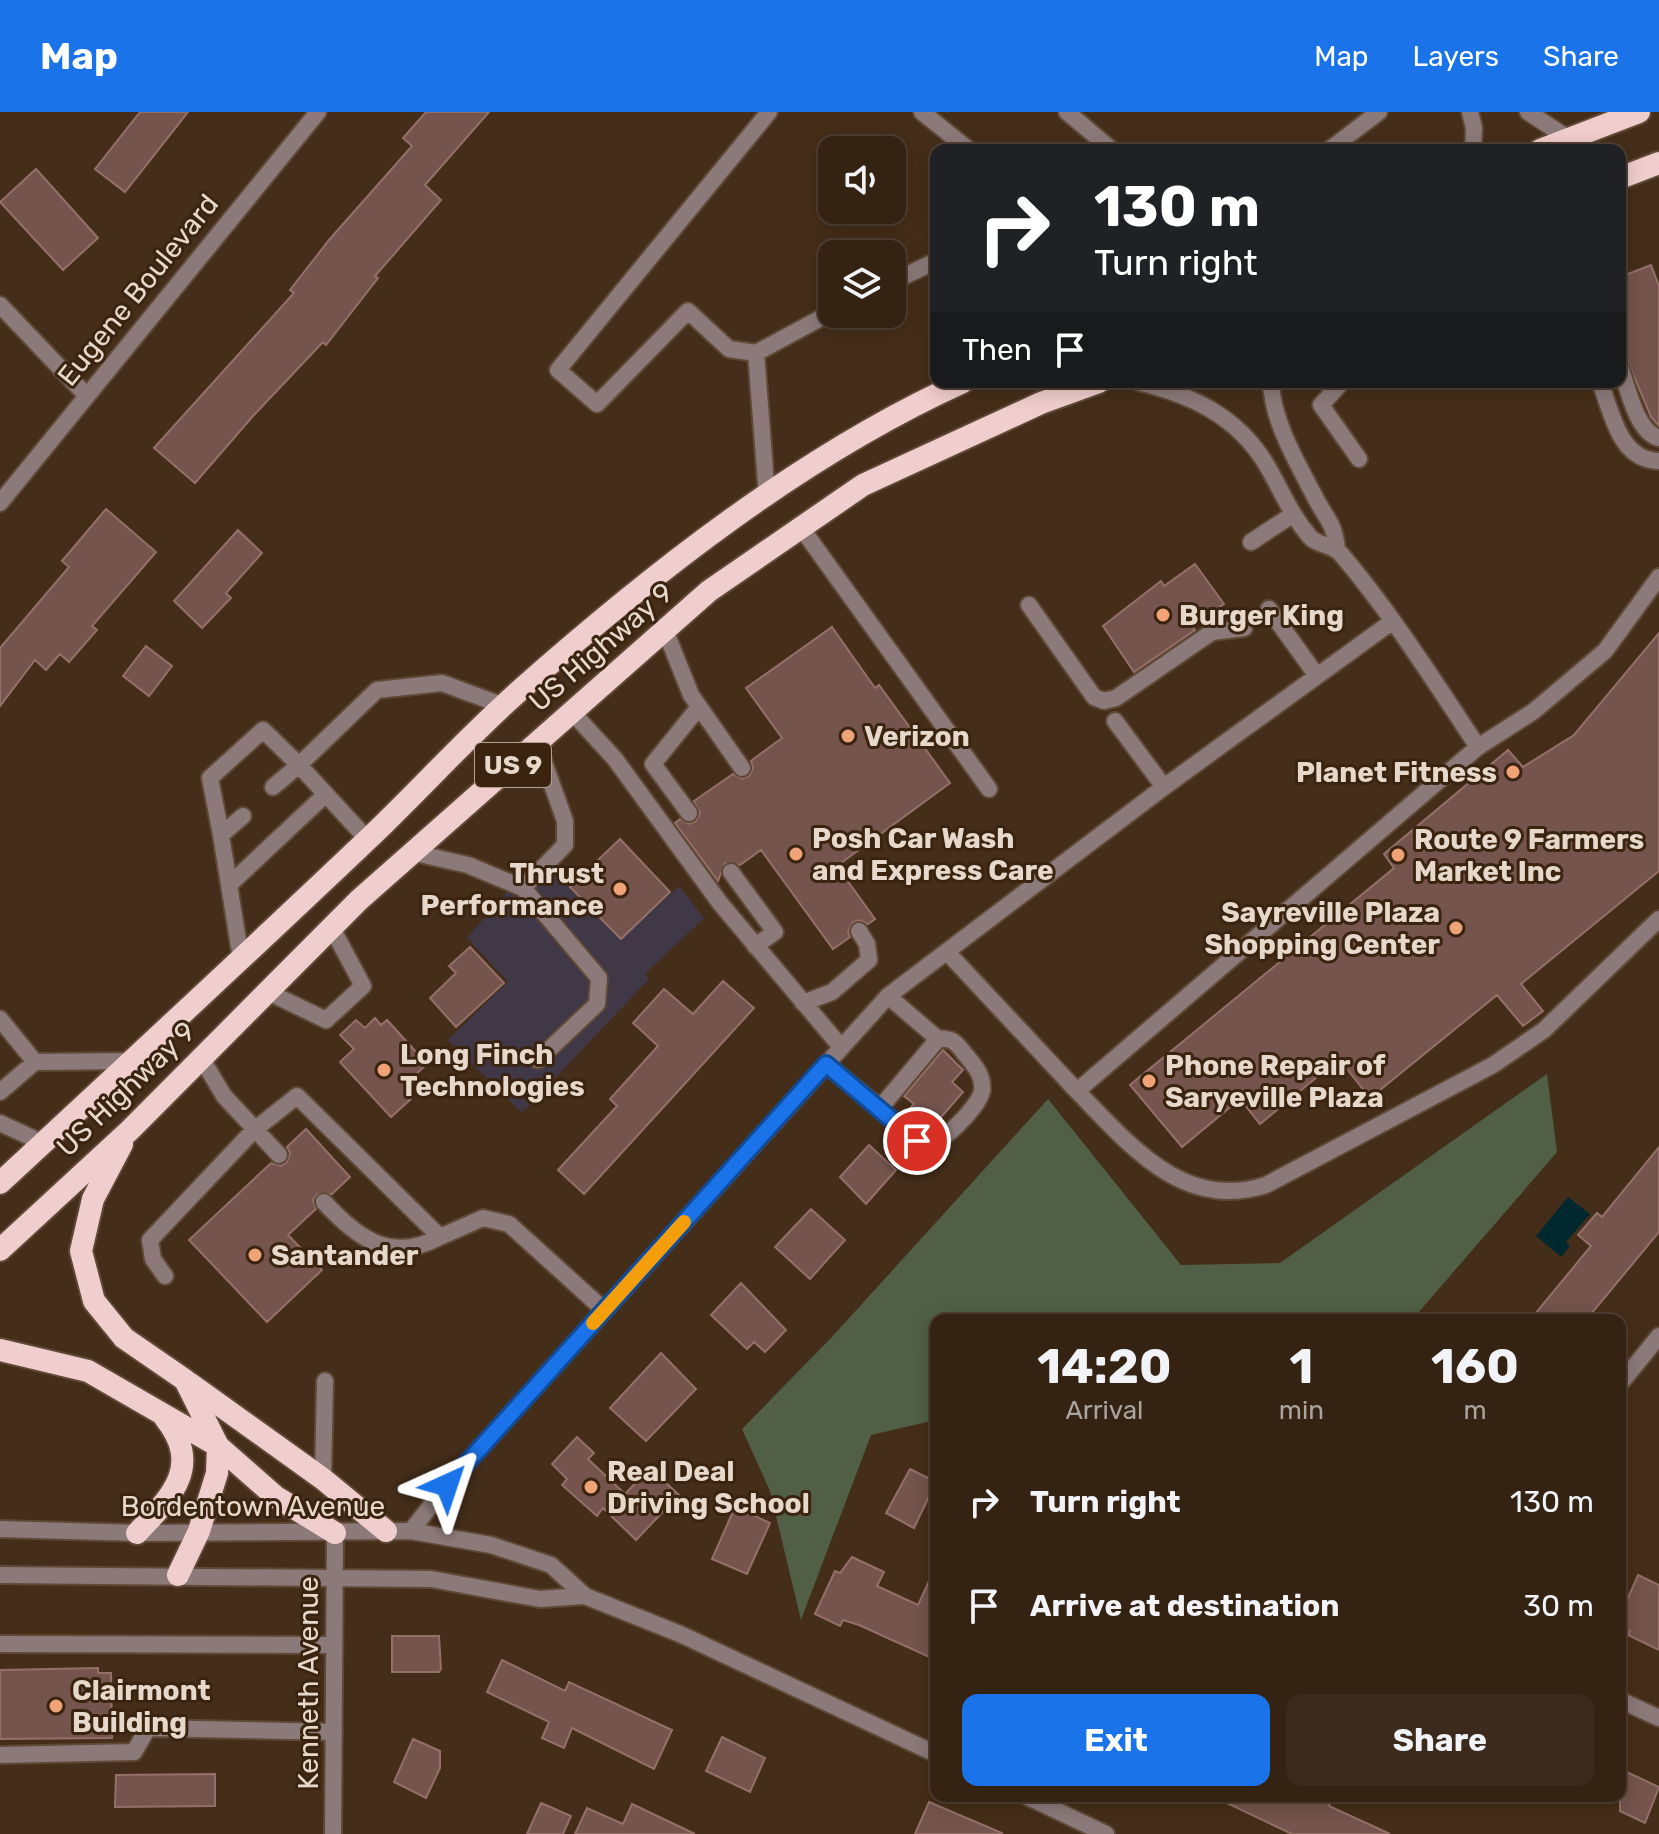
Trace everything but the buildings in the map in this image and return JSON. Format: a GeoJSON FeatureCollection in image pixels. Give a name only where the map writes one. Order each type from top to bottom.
{"type":"FeatureCollection","features":[{"type":"Feature","properties":{"kind":"highway"},"geometry":{"type":"LineString","coordinates":[[1556,144],[1639,112]]}},
{"type":"Feature","properties":{"kind":"highway"},"geometry":{"type":"LineString","coordinates":[[1626,176],[1659,163]]}},
{"type":"Feature","properties":{"kind":"highway","name":"US Highway 9"},"geometry":{"type":"LineString","coordinates":[[0,1183],[368,840],[504,706],[650,580],[767,497],[917,403],[950,388]]}},
{"type":"Feature","properties":{"kind":"highway","name":"US Highway 9"},"geometry":{"type":"LineString","coordinates":[[0,1250],[130,1130],[332,928],[571,711],[709,591],[863,485],[1041,403],[1082,388]]}},
{"type":"Feature","properties":{"kind":"highway"},"geometry":{"type":"LineString","coordinates":[[130,1130],[93,1199],[81,1251],[94,1301],[124,1338],[323,1479],[386,1531]]}},
{"type":"Feature","properties":{"kind":"highway"},"geometry":{"type":"LineString","coordinates":[[0,1350],[88,1371],[218,1446],[276,1497],[335,1533]]}},
{"type":"Feature","properties":{"kind":"highway"},"geometry":{"type":"LineString","coordinates":[[178,1575],[199,1531],[217,1473],[218,1446],[185,1380]]}},
{"type":"Feature","properties":{"kind":"highway"},"geometry":{"type":"LineString","coordinates":[[137,1533],[167,1501],[182,1475],[183,1452],[177,1433],[159,1411]]}},
{"type":"Feature","properties":{"kind":"street","name":"Eugene Boulevard"},"geometry":{"type":"LineString","coordinates":[[0,503],[318,112]]}},
{"type":"Feature","properties":{"kind":"street"},"geometry":{"type":"LineString","coordinates":[[769,112],[558,370],[597,404],[688,311],[729,349],[756,353],[818,320]]}},
{"type":"Feature","properties":{"kind":"street"},"geometry":{"type":"LineString","coordinates":[[922,112],[962,144]]}},
{"type":"Feature","properties":{"kind":"street"},"geometry":{"type":"LineString","coordinates":[[1067,112],[1105,144]]}},
{"type":"Feature","properties":{"kind":"street"},"geometry":{"type":"LineString","coordinates":[[1337,144],[1379,112]]}},
{"type":"Feature","properties":{"kind":"street"},"geometry":{"type":"LineString","coordinates":[[1470,112],[1473,144]]}},
{"type":"Feature","properties":{"kind":"street"},"geometry":{"type":"LineString","coordinates":[[1528,112],[1569,139]]}},
{"type":"Feature","properties":{"kind":"street"},"geometry":{"type":"LineString","coordinates":[[906,275],[930,264]]}},
{"type":"Feature","properties":{"kind":"street"},"geometry":{"type":"LineString","coordinates":[[0,305],[86,395]]}},
{"type":"Feature","properties":{"kind":"street"},"geometry":{"type":"LineString","coordinates":[[756,353],[767,497]]}},
{"type":"Feature","properties":{"kind":"street"},"geometry":{"type":"LineString","coordinates":[[1626,383],[1640,420],[1651,436],[1659,438]]}},
{"type":"Feature","properties":{"kind":"street"},"geometry":{"type":"LineString","coordinates":[[1162,388],[1182,393],[1235,426],[1267,464],[1292,515],[1313,541],[1337,550],[1393,621],[1478,747]]}},
{"type":"Feature","properties":{"kind":"street"},"geometry":{"type":"LineString","coordinates":[[1271,388],[1271,399],[1281,424],[1318,502],[1335,527],[1337,550]]}},
{"type":"Feature","properties":{"kind":"street"},"geometry":{"type":"LineString","coordinates":[[1337,388],[1321,405],[1359,459]]}},
{"type":"Feature","properties":{"kind":"street"},"geometry":{"type":"LineString","coordinates":[[1602,388],[1625,446],[1640,458],[1659,461]]}},
{"type":"Feature","properties":{"kind":"street"},"geometry":{"type":"LineString","coordinates":[[1251,542],[1292,515]]}},
{"type":"Feature","properties":{"kind":"street"},"geometry":{"type":"LineString","coordinates":[[800,526],[989,789]]}},
{"type":"Feature","properties":{"kind":"street"},"geometry":{"type":"LineString","coordinates":[[1077,1091],[1478,747],[1534,711],[1605,651],[1659,577]]}},
{"type":"Feature","properties":{"kind":"street"},"geometry":{"type":"LineString","coordinates":[[1029,605],[1094,697],[1104,701],[1116,698],[1212,632],[1244,628]]}},
{"type":"Feature","properties":{"kind":"street"},"geometry":{"type":"LineString","coordinates":[[1269,609],[1317,676]]}},
{"type":"Feature","properties":{"kind":"street"},"geometry":{"type":"LineString","coordinates":[[411,1531],[447,1485],[888,996],[1164,787],[1393,621]]}},
{"type":"Feature","properties":{"kind":"street"},"geometry":{"type":"LineString","coordinates":[[665,630],[699,707],[742,768]]}},
{"type":"Feature","properties":{"kind":"street"},"geometry":{"type":"LineString","coordinates":[[273,787],[377,690],[442,683],[504,706]]}},
{"type":"Feature","properties":{"kind":"street"},"geometry":{"type":"LineString","coordinates":[[689,813],[653,764],[699,707]]}},
{"type":"Feature","properties":{"kind":"street"},"geometry":{"type":"LineString","coordinates":[[571,711],[615,759],[755,946],[841,1047]]}},
{"type":"Feature","properties":{"kind":"street"},"geometry":{"type":"LineString","coordinates":[[1115,721],[1164,787]]}},
{"type":"Feature","properties":{"kind":"street"},"geometry":{"type":"LineString","coordinates":[[241,959],[210,778],[263,730],[368,840]]}},
{"type":"Feature","properties":{"kind":"street"},"geometry":{"type":"LineString","coordinates":[[523,888],[565,845],[565,821],[537,743]]}},
{"type":"Feature","properties":{"kind":"street"},"geometry":{"type":"LineString","coordinates":[[229,885],[326,794]]}},
{"type":"Feature","properties":{"kind":"street"},"geometry":{"type":"LineString","coordinates":[[221,835],[243,816]]}},
{"type":"Feature","properties":{"kind":"street"},"geometry":{"type":"LineString","coordinates":[[415,853],[468,865],[523,888],[599,978],[597,1004],[538,1060]]}},
{"type":"Feature","properties":{"kind":"street"},"geometry":{"type":"LineString","coordinates":[[731,872],[775,932],[755,946]]}},
{"type":"Feature","properties":{"kind":"street"},"geometry":{"type":"LineString","coordinates":[[947,952],[1144,1160],[1174,1178],[1218,1191],[1249,1190],[1266,1185],[1493,1065],[1544,1030],[1659,919]]}},
{"type":"Feature","properties":{"kind":"street"},"geometry":{"type":"LineString","coordinates":[[268,992],[326,1020],[363,986],[332,928]]}},
{"type":"Feature","properties":{"kind":"street"},"geometry":{"type":"LineString","coordinates":[[803,1003],[832,992],[869,960],[867,944],[859,931]]}},
{"type":"Feature","properties":{"kind":"street"},"geometry":{"type":"LineString","coordinates":[[826,1064],[917,1141],[927,1145],[937,1143],[977,1105],[982,1091],[980,1072],[958,1044],[950,1039],[938,1039],[888,996]]}},
{"type":"Feature","properties":{"kind":"street"},"geometry":{"type":"LineString","coordinates":[[0,1019],[35,1062]]}},
{"type":"Feature","properties":{"kind":"street"},"geometry":{"type":"LineString","coordinates":[[880,1108],[938,1039]]}},
{"type":"Feature","properties":{"kind":"street"},"geometry":{"type":"LineString","coordinates":[[202,1059],[224,1096],[253,1131],[279,1155]]}},
{"type":"Feature","properties":{"kind":"street"},"geometry":{"type":"LineString","coordinates":[[0,1092],[35,1062],[132,1061]]}},
{"type":"Feature","properties":{"kind":"street"},"geometry":{"type":"LineString","coordinates":[[165,1276],[153,1259],[150,1240],[253,1131],[297,1096],[440,1237]]}},
{"type":"Feature","properties":{"kind":"street"},"geometry":{"type":"LineString","coordinates":[[0,1123],[43,1143]]}},
{"type":"Feature","properties":{"kind":"street"},"geometry":{"type":"LineString","coordinates":[[324,1202],[341,1221],[370,1241],[401,1251],[421,1247],[483,1218],[509,1224],[604,1310]]}},
{"type":"Feature","properties":{"kind":"street"},"geometry":{"type":"LineString","coordinates":[[1626,1377],[1656,1343]]}},
{"type":"Feature","properties":{"kind":"street"},"geometry":{"type":"LineString","coordinates":[[323,1479],[325,1381]]}},
{"type":"Feature","properties":{"kind":"street","name":"Bordentown Avenue"},"geometry":{"type":"LineString","coordinates":[[0,1529],[137,1533],[411,1531],[491,1545],[551,1565],[585,1596],[680,1634],[930,1751]]}},
{"type":"Feature","properties":{"kind":"street","name":"Kenneth Avenue"},"geometry":{"type":"LineString","coordinates":[[333,1834],[335,1533]]}},
{"type":"Feature","properties":{"kind":"street","name":"Bordentown Avenue"},"geometry":{"type":"LineString","coordinates":[[0,1575],[431,1579],[540,1599],[585,1596]]}},
{"type":"Feature","properties":{"kind":"street"},"geometry":{"type":"LineString","coordinates":[[0,1644],[334,1645]]}},
{"type":"Feature","properties":{"kind":"street"},"geometry":{"type":"LineString","coordinates":[[1626,1703],[1659,1718]]}},
{"type":"Feature","properties":{"kind":"street"},"geometry":{"type":"LineString","coordinates":[[0,1755],[134,1752],[148,1728],[334,1732]]}},
{"type":"Feature","properties":{"kind":"street"},"geometry":{"type":"LineString","coordinates":[[1039,1802],[1106,1834]]}},
{"type":"Feature","properties":{"kind":"shaded area"},"geometry":{"type":"Polygon","coordinates":[[[550,862],[621,939],[679,886],[704,918],[645,974],[649,979],[522,1113],[448,1040],[508,982],[467,938],[512,886],[550,862]]]}},
{"type":"Feature","properties":{"kind":"green space"},"geometry":{"type":"Polygon","coordinates":[[[1547,1074],[1557,1152],[1417,1314],[930,1314],[930,1421],[871,1435],[801,1620],[770,1491],[742,1429],[831,1338],[1048,1099],[1181,1265],[1280,1263],[1547,1074]]]}},
{"type":"Feature","properties":{"kind":"water"},"geometry":{"type":"Polygon","coordinates":[[[1568,1197],[1590,1214],[1566,1242],[1570,1246],[1561,1257],[1536,1236],[1568,1197]]]}},
{"type":"Feature","properties":{"kind":"slow traffic"},"geometry":{"type":"LineString","coordinates":[[593,1323],[684,1222]]}},
{"type":"Feature","properties":{"kind":"place","name":"Burger King"},"geometry":{"type":"Point","coordinates":[1163,615]}},
{"type":"Feature","properties":{"kind":"place","name":"Verizon"},"geometry":{"type":"Point","coordinates":[848,736]}},
{"type":"Feature","properties":{"kind":"place","name":"Planet Fitness"},"geometry":{"type":"Point","coordinates":[1513,772]}},
{"type":"Feature","properties":{"kind":"place","name":"Posh Car Wash and Express Care"},"geometry":{"type":"Point","coordinates":[796,854]}},
{"type":"Feature","properties":{"kind":"place","name":"Route 9 Farmers Market Inc"},"geometry":{"type":"Point","coordinates":[1398,855]}},
{"type":"Feature","properties":{"kind":"place","name":"Thrust Performance"},"geometry":{"type":"Point","coordinates":[620,889]}},
{"type":"Feature","properties":{"kind":"place","name":"Sayreville Plaza Shopping Center"},"geometry":{"type":"Point","coordinates":[1456,928]}},
{"type":"Feature","properties":{"kind":"place","name":"Long Finch Technologies"},"geometry":{"type":"Point","coordinates":[384,1070]}},
{"type":"Feature","properties":{"kind":"place","name":"Phone Repair of Saryeville Plaza"},"geometry":{"type":"Point","coordinates":[1149,1081]}},
{"type":"Feature","properties":{"kind":"place","name":"Santander"},"geometry":{"type":"Point","coordinates":[255,1255]}},
{"type":"Feature","properties":{"kind":"place","name":"Real Deal Driving School"},"geometry":{"type":"Point","coordinates":[591,1487]}},
{"type":"Feature","properties":{"kind":"place","name":"Clairmont Building"},"geometry":{"type":"Point","coordinates":[56,1706]}},
{"type":"Feature","properties":{"kind":"route"},"geometry":{"type":"LineString","coordinates":[[447,1485],[826,1064],[917,1141]]}}]}
